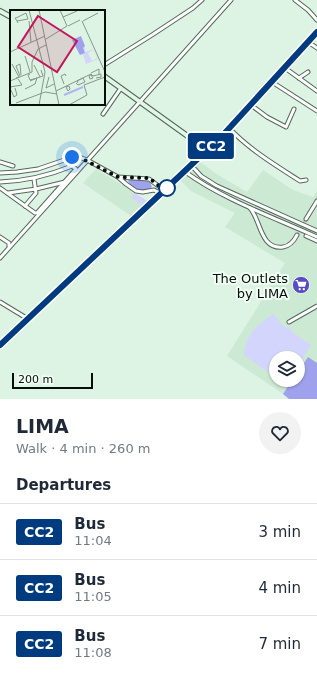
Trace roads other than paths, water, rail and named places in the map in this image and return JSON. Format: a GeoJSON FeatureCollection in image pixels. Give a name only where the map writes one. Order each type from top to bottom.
{"type":"FeatureCollection","features":[{"type":"Feature","properties":{"kind":"highway"},"geometry":{"type":"LineString","coordinates":[[0,345],[207,150],[251,105],[317,32]]}},
{"type":"Feature","properties":{"kind":"street"},"geometry":{"type":"LineString","coordinates":[[105,64],[193,8],[202,0]]}},
{"type":"Feature","properties":{"kind":"street"},"geometry":{"type":"LineString","coordinates":[[0,258],[231,0]]}},
{"type":"Feature","properties":{"kind":"street"},"geometry":{"type":"LineString","coordinates":[[296,0],[317,20]]}},
{"type":"Feature","properties":{"kind":"street"},"geometry":{"type":"LineString","coordinates":[[0,11],[10,16]]}},
{"type":"Feature","properties":{"kind":"street"},"geometry":{"type":"LineString","coordinates":[[308,42],[317,48]]}},
{"type":"Feature","properties":{"kind":"street"},"geometry":{"type":"LineString","coordinates":[[285,68],[317,91]]}},
{"type":"Feature","properties":{"kind":"street"},"geometry":{"type":"LineString","coordinates":[[299,78],[308,72]]}},
{"type":"Feature","properties":{"kind":"street"},"geometry":{"type":"LineString","coordinates":[[105,77],[207,150]]}},
{"type":"Feature","properties":{"kind":"street"},"geometry":{"type":"LineString","coordinates":[[272,82],[317,111]]}},
{"type":"Feature","properties":{"kind":"street"},"geometry":{"type":"LineString","coordinates":[[103,114],[121,88]]}},
{"type":"Feature","properties":{"kind":"street"},"geometry":{"type":"LineString","coordinates":[[251,105],[267,117],[286,126],[294,109]]}},
{"type":"Feature","properties":{"kind":"street"},"geometry":{"type":"LineString","coordinates":[[229,128],[242,142],[269,162],[300,181],[306,180]]}},
{"type":"Feature","properties":{"kind":"street"},"geometry":{"type":"LineString","coordinates":[[0,173],[38,169],[76,156],[87,160],[118,177],[138,192],[153,190],[162,192]]}},
{"type":"Feature","properties":{"kind":"street"},"geometry":{"type":"LineString","coordinates":[[0,162],[13,166]]}},
{"type":"Feature","properties":{"kind":"street"},"geometry":{"type":"LineString","coordinates":[[191,165],[201,176],[236,195],[317,231]]}},
{"type":"Feature","properties":{"kind":"street"},"geometry":{"type":"LineString","coordinates":[[0,182],[34,179],[73,166],[76,170],[37,213],[0,188]]}},
{"type":"Feature","properties":{"kind":"street"},"geometry":{"type":"LineString","coordinates":[[184,171],[206,185],[247,206],[317,237]]}},
{"type":"Feature","properties":{"kind":"street"},"geometry":{"type":"LineString","coordinates":[[118,177],[149,178],[162,192]]}},
{"type":"Feature","properties":{"kind":"street"},"geometry":{"type":"LineString","coordinates":[[25,206],[36,193],[34,179]]}},
{"type":"Feature","properties":{"kind":"street"},"geometry":{"type":"LineString","coordinates":[[7,194],[65,182]]}},
{"type":"Feature","properties":{"kind":"street"},"geometry":{"type":"LineString","coordinates":[[234,199],[236,195]]}},
{"type":"Feature","properties":{"kind":"street"},"geometry":{"type":"LineString","coordinates":[[306,219],[317,200]]}},
{"type":"Feature","properties":{"kind":"street"},"geometry":{"type":"LineString","coordinates":[[247,206],[254,213],[264,237],[270,244],[277,247],[286,246],[292,243],[297,235]]}},
{"type":"Feature","properties":{"kind":"street"},"geometry":{"type":"LineString","coordinates":[[306,236],[315,239],[317,242]]}},
{"type":"Feature","properties":{"kind":"street"},"geometry":{"type":"LineString","coordinates":[[0,237],[10,245],[5,250]]}},
{"type":"Feature","properties":{"kind":"street"},"geometry":{"type":"LineString","coordinates":[[0,302],[29,319]]}},
{"type":"Feature","properties":{"kind":"street"},"geometry":{"type":"LineString","coordinates":[[289,322],[317,306]]}},
{"type":"Feature","properties":{"kind":"tunnel"},"geometry":{"type":"LineString","coordinates":[[297,235],[306,219]]}},
{"type":"Feature","properties":{"kind":"place","name":"The Outlets by LIMA"},"geometry":{"type":"Point","coordinates":[301,285]}}]}
